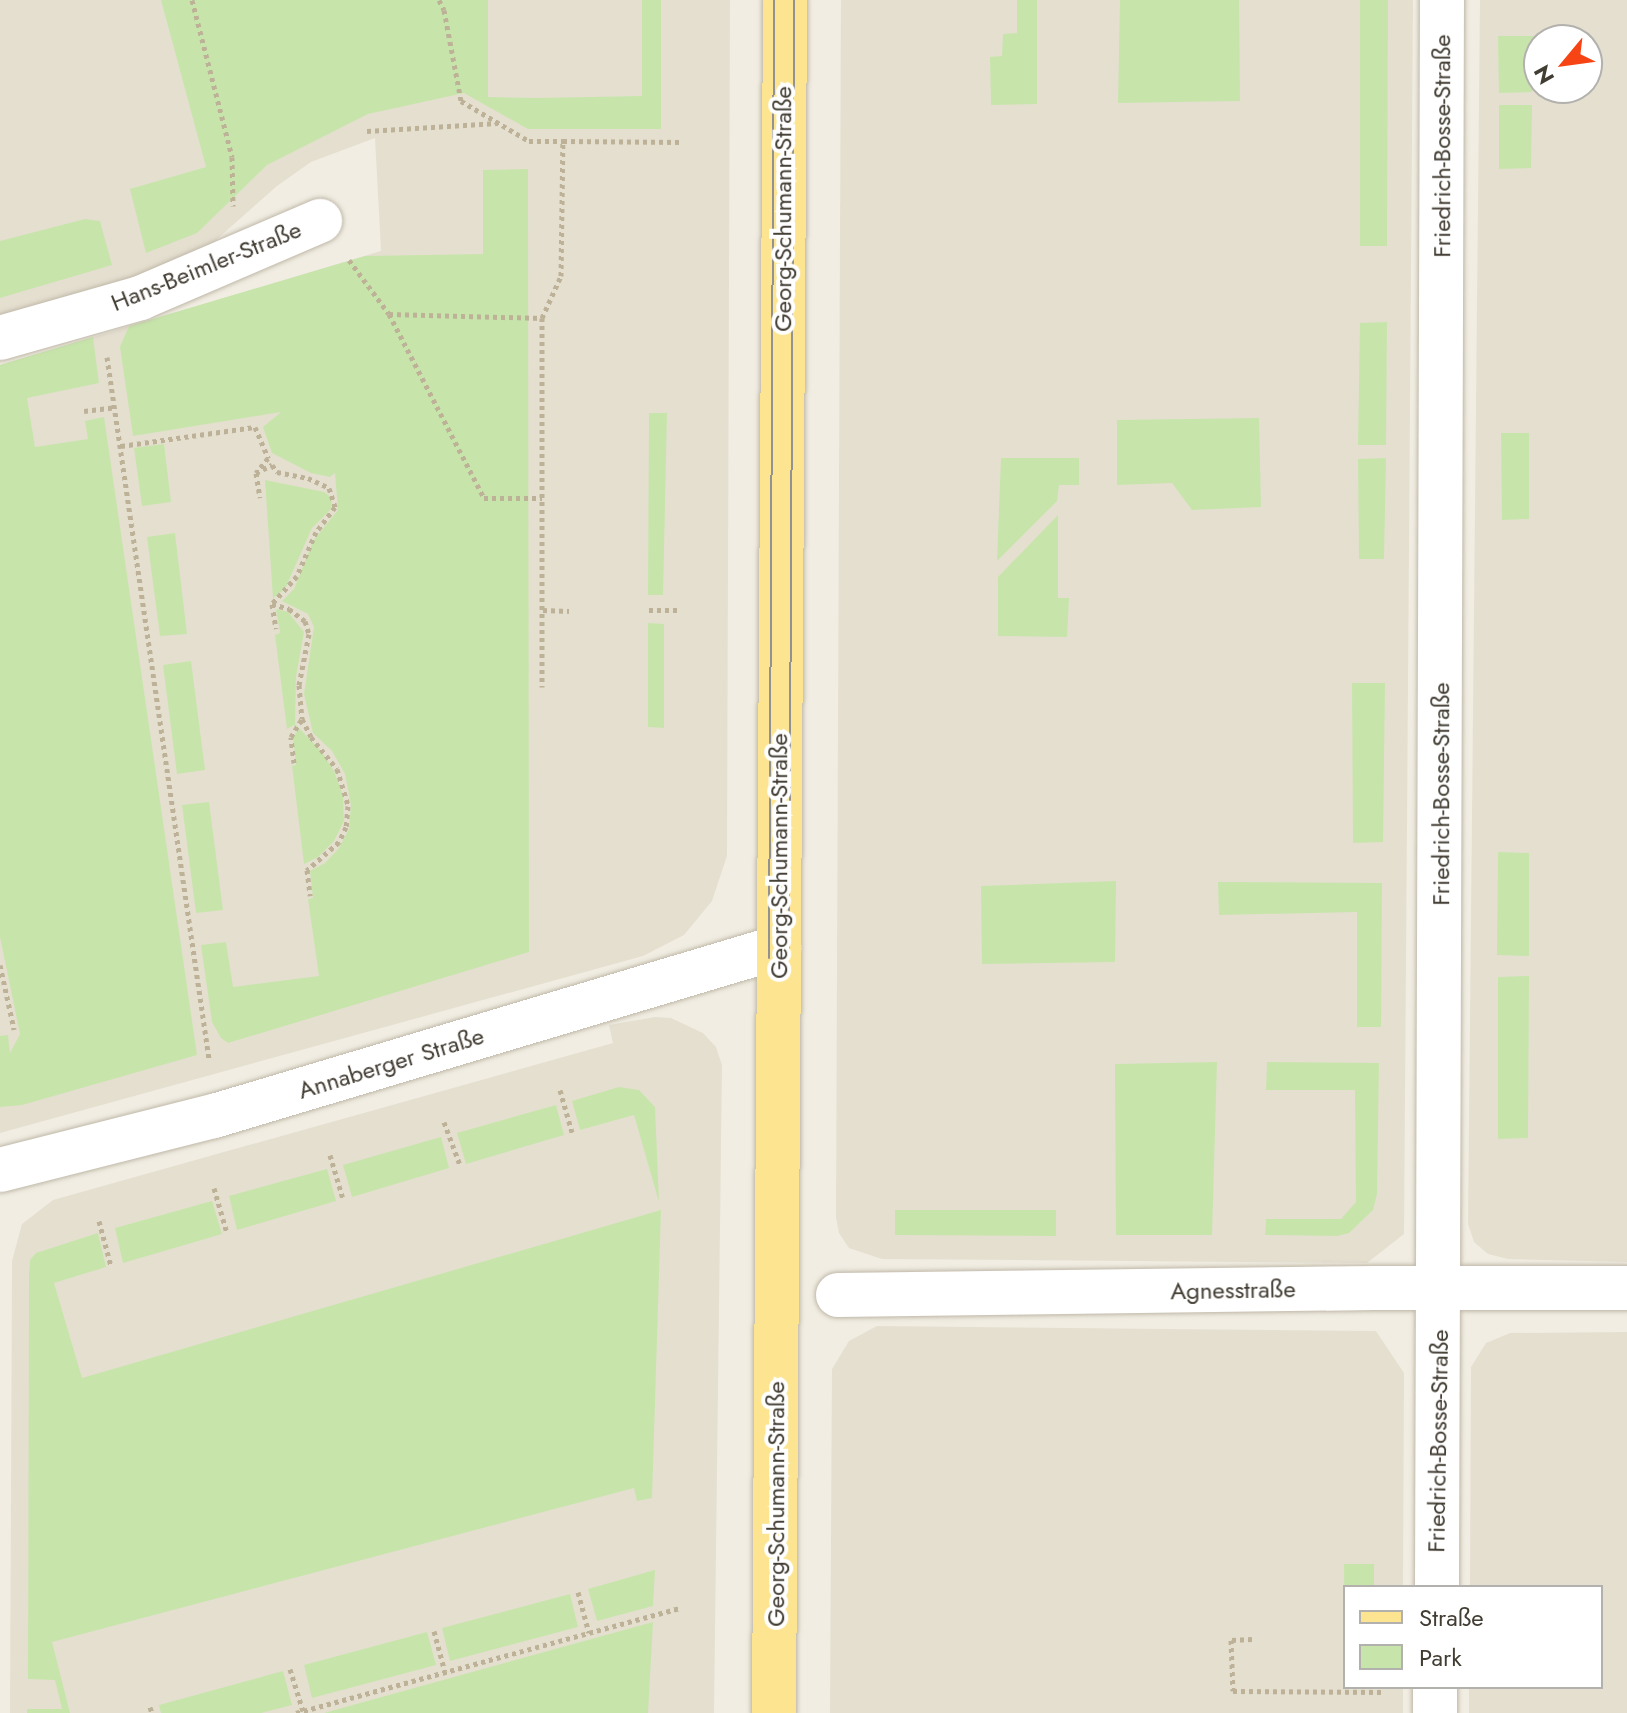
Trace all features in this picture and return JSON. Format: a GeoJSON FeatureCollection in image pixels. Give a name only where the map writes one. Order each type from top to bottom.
{"type":"FeatureCollection","features":[{"type":"Feature","properties":{"kind":"main road","name":"Georg-Schumann-Straße"},"geometry":{"type":"LineString","coordinates":[[774,1713],[785,0]]}},
{"type":"Feature","properties":{"kind":"street","name":"Friedrich-Bosse-Straße"},"geometry":{"type":"LineString","coordinates":[[1437,1585],[1442,0]]}},
{"type":"Feature","properties":{"kind":"street","name":"Hans-Beimler-Straße"},"geometry":{"type":"LineString","coordinates":[[0,338],[140,298],[320,221]]}},
{"type":"Feature","properties":{"kind":"street","name":"Annaberger Straße"},"geometry":{"type":"LineString","coordinates":[[0,1170],[214,1116],[779,947]]}},
{"type":"Feature","properties":{"kind":"street","name":"Agnesstraße"},"geometry":{"type":"LineString","coordinates":[[838,1295],[1440,1287],[1627,1288]]}},
{"type":"Feature","properties":{"kind":"street"},"geometry":{"type":"LineString","coordinates":[[1435,1689],[1435,1713]]}},
{"type":"Feature","properties":{"kind":"path"},"geometry":{"type":"LineString","coordinates":[[192,0],[232,157],[233,212]]}},
{"type":"Feature","properties":{"kind":"path"},"geometry":{"type":"LineString","coordinates":[[439,0],[461,101],[498,123],[529,141],[683,142]]}},
{"type":"Feature","properties":{"kind":"path"},"geometry":{"type":"LineString","coordinates":[[367,131],[498,123]]}},
{"type":"Feature","properties":{"kind":"path"},"geometry":{"type":"LineString","coordinates":[[542,687],[542,318],[561,276],[563,141]]}},
{"type":"Feature","properties":{"kind":"path"},"geometry":{"type":"LineString","coordinates":[[320,221],[389,314],[484,498],[542,498]]}},
{"type":"Feature","properties":{"kind":"path"},"geometry":{"type":"LineString","coordinates":[[100,308],[209,1059]]}},
{"type":"Feature","properties":{"kind":"path"},"geometry":{"type":"LineString","coordinates":[[389,314],[542,318]]}},
{"type":"Feature","properties":{"kind":"path"},"geometry":{"type":"LineString","coordinates":[[84,411],[115,407]]}},
{"type":"Feature","properties":{"kind":"path"},"geometry":{"type":"LineString","coordinates":[[120,446],[255,427],[268,458],[256,473],[260,498]]}},
{"type":"Feature","properties":{"kind":"path"},"geometry":{"type":"LineString","coordinates":[[256,473],[272,465],[277,472],[308,478],[329,488],[335,507],[316,532],[297,576],[272,604]]}},
{"type":"Feature","properties":{"kind":"path"},"geometry":{"type":"LineString","coordinates":[[272,604],[276,629]]}},
{"type":"Feature","properties":{"kind":"path"},"geometry":{"type":"LineString","coordinates":[[272,604],[298,614],[309,634],[299,685],[302,719],[311,737],[337,769],[348,806],[346,827],[339,842],[307,870],[310,896]]}},
{"type":"Feature","properties":{"kind":"path"},"geometry":{"type":"LineString","coordinates":[[543,610],[569,611]]}},
{"type":"Feature","properties":{"kind":"path"},"geometry":{"type":"LineString","coordinates":[[649,610],[680,610]]}},
{"type":"Feature","properties":{"kind":"path"},"geometry":{"type":"LineString","coordinates":[[294,763],[291,737],[302,719]]}},
{"type":"Feature","properties":{"kind":"path"},"geometry":{"type":"LineString","coordinates":[[0,965],[14,1029]]}},
{"type":"Feature","properties":{"kind":"path"},"geometry":{"type":"LineString","coordinates":[[560,1090],[572,1132]]}},
{"type":"Feature","properties":{"kind":"path"},"geometry":{"type":"LineString","coordinates":[[444,1122],[460,1165]]}},
{"type":"Feature","properties":{"kind":"path"},"geometry":{"type":"LineString","coordinates":[[330,1155],[343,1199]]}},
{"type":"Feature","properties":{"kind":"path"},"geometry":{"type":"LineString","coordinates":[[214,1188],[227,1233]]}},
{"type":"Feature","properties":{"kind":"path"},"geometry":{"type":"LineString","coordinates":[[99,1221],[111,1266]]}},
{"type":"Feature","properties":{"kind":"path"},"geometry":{"type":"LineString","coordinates":[[578,1592],[589,1633]]}},
{"type":"Feature","properties":{"kind":"path"},"geometry":{"type":"LineString","coordinates":[[290,1669],[300,1712],[679,1608]]}},
{"type":"Feature","properties":{"kind":"path"},"geometry":{"type":"LineString","coordinates":[[434,1631],[445,1672]]}},
{"type":"Feature","properties":{"kind":"path"},"geometry":{"type":"LineString","coordinates":[[1252,1639],[1231,1640],[1233,1691],[1386,1692]]}},
{"type":"Feature","properties":{"kind":"shaded area"},"geometry":{"type":"Polygon","coordinates":[[[0,0],[730,0],[727,856],[712,901],[684,935],[643,956],[0,1133],[0,365],[381,251],[375,138],[311,162],[277,186],[207,248],[175,266],[0,317],[0,0]]]}},
{"type":"Feature","properties":{"kind":"shaded area"},"geometry":{"type":"Polygon","coordinates":[[[841,0],[1413,0],[1404,1234],[1367,1263],[882,1259],[849,1248],[839,1233],[836,1217],[841,0]]]}},
{"type":"Feature","properties":{"kind":"shaded area"},"geometry":{"type":"Polygon","coordinates":[[[1480,0],[1627,0],[1627,1262],[1508,1259],[1488,1254],[1474,1242],[1468,1224],[1480,0]]]}},
{"type":"Feature","properties":{"kind":"shaded area"},"geometry":{"type":"Polygon","coordinates":[[[655,1017],[671,1018],[703,1033],[716,1047],[722,1065],[714,1713],[10,1713],[12,1261],[22,1224],[53,1200],[613,1043],[609,1025],[655,1017]]]}},
{"type":"Feature","properties":{"kind":"shaded area"},"geometry":{"type":"Polygon","coordinates":[[[877,1326],[1376,1331],[1404,1373],[1403,1585],[1343,1585],[1343,1689],[1403,1689],[1403,1713],[830,1713],[832,1369],[849,1341],[877,1326]]]}},
{"type":"Feature","properties":{"kind":"shaded area"},"geometry":{"type":"Polygon","coordinates":[[[1627,1332],[1627,1713],[1469,1713],[1469,1689],[1603,1689],[1603,1585],[1470,1585],[1471,1367],[1486,1343],[1510,1333],[1627,1332]]]}},
{"type":"Feature","properties":{"kind":"green space"},"geometry":{"type":"Polygon","coordinates":[[[161,0],[488,0],[488,97],[538,98],[642,96],[642,0],[661,0],[661,129],[528,129],[464,93],[368,114],[267,165],[197,233],[146,253],[130,189],[206,167],[161,0]]]}},
{"type":"Feature","properties":{"kind":"green space"},"geometry":{"type":"Polygon","coordinates":[[[1017,0],[1037,0],[1037,104],[991,105],[990,57],[1002,56],[1003,34],[1017,33],[1017,0]]]}},
{"type":"Feature","properties":{"kind":"green space"},"geometry":{"type":"Polygon","coordinates":[[[1120,0],[1239,0],[1240,101],[1118,103],[1120,0]]]}},
{"type":"Feature","properties":{"kind":"green space"},"geometry":{"type":"Polygon","coordinates":[[[1360,0],[1388,0],[1387,246],[1360,246],[1360,0]]]}},
{"type":"Feature","properties":{"kind":"green space"},"geometry":{"type":"Polygon","coordinates":[[[1498,36],[1523,36],[1523,92],[1499,93],[1498,36]]]}},
{"type":"Feature","properties":{"kind":"green space"},"geometry":{"type":"Polygon","coordinates":[[[1499,105],[1532,105],[1531,168],[1499,169],[1499,105]]]}},
{"type":"Feature","properties":{"kind":"green space"},"geometry":{"type":"Polygon","coordinates":[[[528,169],[529,952],[228,1043],[221,1038],[212,1022],[201,945],[226,942],[233,987],[319,976],[308,899],[313,898],[310,871],[325,863],[339,848],[349,829],[351,805],[345,774],[332,751],[313,733],[304,694],[314,627],[308,614],[282,601],[294,589],[313,541],[338,510],[335,473],[330,477],[311,473],[272,453],[263,427],[281,412],[133,436],[120,347],[129,326],[365,256],[483,254],[483,170],[528,169]]]}},
{"type":"Feature","properties":{"kind":"green space"},"geometry":{"type":"Polygon","coordinates":[[[85,219],[100,221],[112,265],[0,298],[0,241],[85,219]]]}},
{"type":"Feature","properties":{"kind":"green space"},"geometry":{"type":"Polygon","coordinates":[[[1387,322],[1386,445],[1358,445],[1360,323],[1387,322]]]}},
{"type":"Feature","properties":{"kind":"green space"},"geometry":{"type":"Polygon","coordinates":[[[93,337],[99,383],[27,398],[35,447],[88,439],[85,421],[104,417],[197,1055],[22,1105],[0,1107],[0,1036],[8,1035],[10,1053],[20,1034],[0,937],[0,365],[93,337]]]}},
{"type":"Feature","properties":{"kind":"green space"},"geometry":{"type":"Polygon","coordinates":[[[649,413],[667,413],[663,595],[648,595],[649,413]]]}},
{"type":"Feature","properties":{"kind":"green space"},"geometry":{"type":"Polygon","coordinates":[[[1259,418],[1261,507],[1192,510],[1172,483],[1117,485],[1117,420],[1259,418]]]}},
{"type":"Feature","properties":{"kind":"green space"},"geometry":{"type":"Polygon","coordinates":[[[1501,433],[1529,433],[1529,519],[1502,520],[1501,433]]]}},
{"type":"Feature","properties":{"kind":"green space"},"geometry":{"type":"Polygon","coordinates":[[[164,444],[171,502],[142,506],[134,448],[164,444]]]}},
{"type":"Feature","properties":{"kind":"green space"},"geometry":{"type":"Polygon","coordinates":[[[1001,458],[1079,458],[1079,485],[1059,485],[1057,501],[997,561],[1001,458]]]}},
{"type":"Feature","properties":{"kind":"green space"},"geometry":{"type":"Polygon","coordinates":[[[1386,458],[1384,559],[1359,559],[1358,459],[1386,458]]]}},
{"type":"Feature","properties":{"kind":"green space"},"geometry":{"type":"Polygon","coordinates":[[[265,480],[324,492],[332,498],[331,509],[312,528],[285,589],[273,598],[265,480]]]}},
{"type":"Feature","properties":{"kind":"green space"},"geometry":{"type":"Polygon","coordinates":[[[1058,515],[1058,598],[1069,598],[1067,637],[998,636],[998,577],[1058,515]]]}},
{"type":"Feature","properties":{"kind":"green space"},"geometry":{"type":"Polygon","coordinates":[[[175,533],[187,634],[160,636],[147,537],[175,533]]]}},
{"type":"Feature","properties":{"kind":"green space"},"geometry":{"type":"Polygon","coordinates":[[[276,609],[288,612],[304,632],[296,677],[295,724],[321,751],[334,771],[343,796],[344,821],[334,841],[318,857],[304,864],[292,766],[296,765],[293,737],[298,730],[294,725],[287,729],[275,635],[280,633],[276,609]]]}},
{"type":"Feature","properties":{"kind":"green space"},"geometry":{"type":"Polygon","coordinates":[[[648,623],[664,624],[664,728],[648,727],[648,623]]]}},
{"type":"Feature","properties":{"kind":"green space"},"geometry":{"type":"Polygon","coordinates":[[[191,661],[205,770],[177,774],[163,665],[191,661]]]}},
{"type":"Feature","properties":{"kind":"green space"},"geometry":{"type":"Polygon","coordinates":[[[1352,683],[1385,683],[1383,842],[1353,843],[1352,683]]]}},
{"type":"Feature","properties":{"kind":"green space"},"geometry":{"type":"Polygon","coordinates":[[[209,802],[223,910],[196,913],[182,805],[209,802]]]}},
{"type":"Feature","properties":{"kind":"green space"},"geometry":{"type":"Polygon","coordinates":[[[1498,852],[1529,853],[1529,956],[1497,955],[1498,852]]]}},
{"type":"Feature","properties":{"kind":"green space"},"geometry":{"type":"Polygon","coordinates":[[[1116,881],[1115,962],[982,964],[981,886],[1116,881]]]}},
{"type":"Feature","properties":{"kind":"green space"},"geometry":{"type":"Polygon","coordinates":[[[1218,882],[1382,883],[1381,1027],[1357,1027],[1357,912],[1219,915],[1218,882]]]}},
{"type":"Feature","properties":{"kind":"green space"},"geometry":{"type":"Polygon","coordinates":[[[1529,976],[1528,1138],[1498,1139],[1498,977],[1529,976]]]}},
{"type":"Feature","properties":{"kind":"green space"},"geometry":{"type":"Polygon","coordinates":[[[1217,1062],[1212,1235],[1116,1235],[1115,1064],[1217,1062]]]}},
{"type":"Feature","properties":{"kind":"green space"},"geometry":{"type":"Polygon","coordinates":[[[1267,1062],[1379,1063],[1377,1194],[1373,1210],[1349,1233],[1337,1236],[1265,1235],[1266,1219],[1341,1219],[1356,1202],[1355,1090],[1266,1090],[1267,1062]]]}},
{"type":"Feature","properties":{"kind":"green space"},"geometry":{"type":"Polygon","coordinates":[[[619,1087],[639,1090],[655,1107],[659,1202],[634,1115],[580,1130],[572,1101],[619,1087]]]}},
{"type":"Feature","properties":{"kind":"green space"},"geometry":{"type":"Polygon","coordinates":[[[556,1105],[564,1135],[466,1164],[457,1133],[556,1105]]]}},
{"type":"Feature","properties":{"kind":"green space"},"geometry":{"type":"Polygon","coordinates":[[[441,1137],[449,1168],[352,1197],[343,1165],[441,1137]]]}},
{"type":"Feature","properties":{"kind":"green space"},"geometry":{"type":"Polygon","coordinates":[[[327,1169],[336,1201],[237,1230],[229,1196],[327,1169]]]}},
{"type":"Feature","properties":{"kind":"green space"},"geometry":{"type":"Polygon","coordinates":[[[212,1201],[222,1234],[123,1263],[115,1228],[212,1201]]]}},
{"type":"Feature","properties":{"kind":"green space"},"geometry":{"type":"Polygon","coordinates":[[[661,1210],[652,1498],[637,1501],[634,1488],[52,1642],[70,1713],[27,1713],[27,1709],[62,1709],[55,1680],[28,1679],[29,1274],[30,1260],[36,1253],[98,1233],[106,1267],[54,1283],[82,1378],[661,1210]]]}},
{"type":"Feature","properties":{"kind":"green space"},"geometry":{"type":"Polygon","coordinates":[[[895,1210],[1056,1210],[1056,1236],[895,1235],[895,1210]]]}},
{"type":"Feature","properties":{"kind":"green space"},"geometry":{"type":"Polygon","coordinates":[[[1344,1564],[1374,1564],[1374,1585],[1344,1585],[1344,1564]]]}},
{"type":"Feature","properties":{"kind":"green space"},"geometry":{"type":"Polygon","coordinates":[[[655,1570],[653,1606],[597,1621],[588,1589],[655,1570]]]}},
{"type":"Feature","properties":{"kind":"green space"},"geometry":{"type":"Polygon","coordinates":[[[570,1594],[578,1627],[450,1661],[442,1628],[570,1594]]]}},
{"type":"Feature","properties":{"kind":"green space"},"geometry":{"type":"Polygon","coordinates":[[[653,1622],[648,1713],[324,1713],[653,1622]]]}},
{"type":"Feature","properties":{"kind":"green space"},"geometry":{"type":"Polygon","coordinates":[[[427,1632],[436,1665],[312,1698],[304,1665],[427,1632]]]}},
{"type":"Feature","properties":{"kind":"green space"},"geometry":{"type":"Polygon","coordinates":[[[283,1671],[292,1705],[261,1713],[161,1713],[159,1705],[283,1671]]]}},
{"type":"Feature","properties":{"kind":"tram line"},"geometry":{"type":"LineString","coordinates":[[769,958],[774,0]]}},
{"type":"Feature","properties":{"kind":"tram line"},"geometry":{"type":"LineString","coordinates":[[789,953],[794,0]]}}]}
